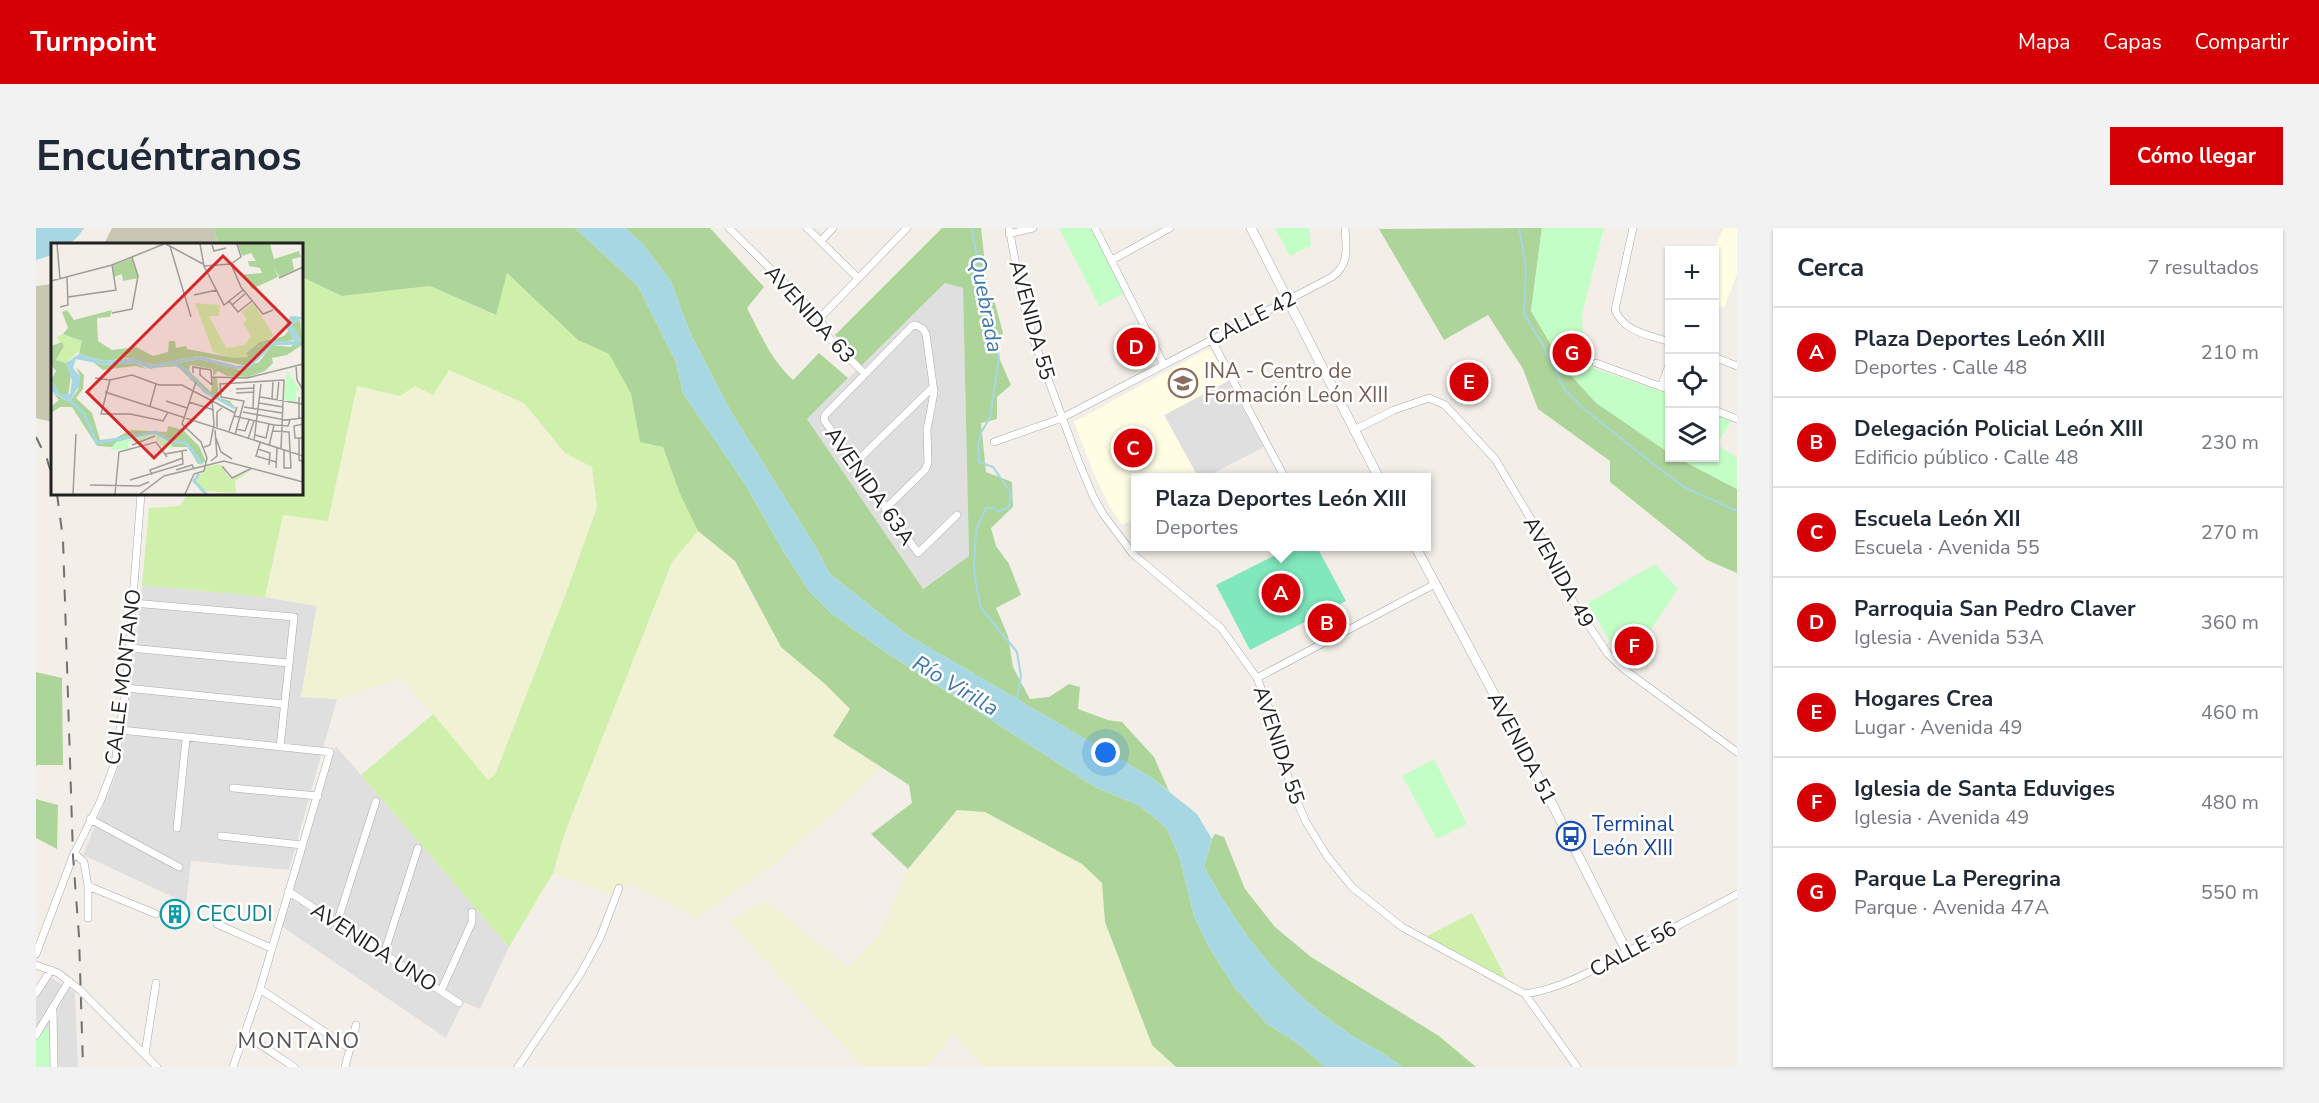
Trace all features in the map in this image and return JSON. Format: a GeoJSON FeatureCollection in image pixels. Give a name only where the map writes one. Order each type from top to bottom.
{"type":"FeatureCollection","features":[{"type":"Feature","properties":{"kind":"street","name":"AVENIDA 63"},"geometry":{"type":"LineString","coordinates":[[729,228],[820,318],[829,338],[865,374]]}},
{"type":"Feature","properties":{"kind":"street"},"geometry":{"type":"LineString","coordinates":[[807,228],[858,278]]}},
{"type":"Feature","properties":{"kind":"street"},"geometry":{"type":"LineString","coordinates":[[821,241],[833,228]]}},
{"type":"Feature","properties":{"kind":"street"},"geometry":{"type":"LineString","coordinates":[[820,318],[907,228]]}},
{"type":"Feature","properties":{"kind":"street"},"geometry":{"type":"LineString","coordinates":[[1009,231],[1033,228]]}},
{"type":"Feature","properties":{"kind":"street"},"geometry":{"type":"LineString","coordinates":[[1095,228],[1163,363]]}},
{"type":"Feature","properties":{"kind":"street"},"geometry":{"type":"LineString","coordinates":[[1112,260],[1170,228]]}},
{"type":"Feature","properties":{"kind":"street"},"geometry":{"type":"LineString","coordinates":[[1251,228],[1377,473]]}},
{"type":"Feature","properties":{"kind":"street","name":"CALLE 42"},"geometry":{"type":"LineString","coordinates":[[994,442],[1062,418],[1163,363],[1332,277],[1344,266],[1347,251],[1345,228]]}},
{"type":"Feature","properties":{"kind":"street"},"geometry":{"type":"LineString","coordinates":[[1633,228],[1615,310],[1619,320],[1627,326],[1665,340]]}},
{"type":"Feature","properties":{"kind":"street","name":"AVENIDA 55"},"geometry":{"type":"LineString","coordinates":[[1009,231],[1028,322],[1062,418],[1090,489],[1103,514],[1131,549]]}},
{"type":"Feature","properties":{"kind":"street"},"geometry":{"type":"LineString","coordinates":[[865,374],[912,326],[923,328],[926,334],[933,387],[927,430],[928,463],[925,470],[885,509]]}},
{"type":"Feature","properties":{"kind":"street"},"geometry":{"type":"LineString","coordinates":[[1211,339],[1283,473]]}},
{"type":"Feature","properties":{"kind":"street"},"geometry":{"type":"LineString","coordinates":[[1719,359],[1737,366]]}},
{"type":"Feature","properties":{"kind":"street"},"geometry":{"type":"LineString","coordinates":[[1596,363],[1665,388]]}},
{"type":"Feature","properties":{"kind":"street","name":"AVENIDA 63A"},"geometry":{"type":"LineString","coordinates":[[865,374],[824,418],[854,464],[885,509],[920,553],[957,515]]}},
{"type":"Feature","properties":{"kind":"street"},"geometry":{"type":"LineString","coordinates":[[1661,387],[1665,376]]}},
{"type":"Feature","properties":{"kind":"street"},"geometry":{"type":"LineString","coordinates":[[854,464],[933,387]]}},
{"type":"Feature","properties":{"kind":"street","name":"AVENIDA 49"},"geometry":{"type":"LineString","coordinates":[[1354,430],[1394,410],[1429,398],[1445,405],[1495,459],[1538,531],[1575,605],[1608,654],[1625,670],[1737,752]]}},
{"type":"Feature","properties":{"kind":"street"},"geometry":{"type":"LineString","coordinates":[[1719,412],[1737,419]]}},
{"type":"Feature","properties":{"kind":"street","name":"CALLE MONTANO"},"geometry":{"type":"LineString","coordinates":[[36,954],[74,853],[109,783],[115,763],[130,648],[141,495]]}},
{"type":"Feature","properties":{"kind":"street","name":"AVENIDA 55"},"geometry":{"type":"LineString","coordinates":[[1133,551],[1149,569],[1195,604],[1221,628],[1257,678],[1271,713],[1291,788],[1306,822],[1327,856],[1352,887],[1402,927],[1525,994],[1577,1067]]}},
{"type":"Feature","properties":{"kind":"street","name":"AVENIDA 51"},"geometry":{"type":"LineString","coordinates":[[1418,551],[1543,786],[1627,952]]}},
{"type":"Feature","properties":{"kind":"street"},"geometry":{"type":"LineString","coordinates":[[1257,678],[1434,584]]}},
{"type":"Feature","properties":{"kind":"street"},"geometry":{"type":"LineString","coordinates":[[133,603],[294,617],[280,747]]}},
{"type":"Feature","properties":{"kind":"street"},"geometry":{"type":"LineString","coordinates":[[130,648],[288,663]]}},
{"type":"Feature","properties":{"kind":"street"},"geometry":{"type":"LineString","coordinates":[[126,688],[284,704]]}},
{"type":"Feature","properties":{"kind":"street"},"geometry":{"type":"LineString","coordinates":[[121,730],[186,739],[330,752],[246,1035],[234,1067]]}},
{"type":"Feature","properties":{"kind":"street"},"geometry":{"type":"LineString","coordinates":[[177,828],[186,739]]}},
{"type":"Feature","properties":{"kind":"street"},"geometry":{"type":"LineString","coordinates":[[233,788],[318,796]]}},
{"type":"Feature","properties":{"kind":"street"},"geometry":{"type":"LineString","coordinates":[[337,923],[376,801]]}},
{"type":"Feature","properties":{"kind":"street"},"geometry":{"type":"LineString","coordinates":[[90,819],[179,867]]}},
{"type":"Feature","properties":{"kind":"street"},"geometry":{"type":"LineString","coordinates":[[221,836],[302,845]]}},
{"type":"Feature","properties":{"kind":"street"},"geometry":{"type":"LineString","coordinates":[[384,954],[418,848]]}},
{"type":"Feature","properties":{"kind":"street"},"geometry":{"type":"LineString","coordinates":[[74,853],[84,862],[88,886],[88,918]]}},
{"type":"Feature","properties":{"kind":"street"},"geometry":{"type":"LineString","coordinates":[[88,886],[156,914]]}},
{"type":"Feature","properties":{"kind":"street"},"geometry":{"type":"LineString","coordinates":[[518,1067],[581,973],[600,938],[619,888]]}},
{"type":"Feature","properties":{"kind":"street","name":"AVENIDA UNO"},"geometry":{"type":"LineString","coordinates":[[288,891],[459,1003]]}},
{"type":"Feature","properties":{"kind":"street","name":"CALLE 56"},"geometry":{"type":"LineString","coordinates":[[1525,994],[1543,992],[1569,982],[1702,915],[1737,894]]}},
{"type":"Feature","properties":{"kind":"street"},"geometry":{"type":"LineString","coordinates":[[441,991],[472,922],[472,912]]}},
{"type":"Feature","properties":{"kind":"street"},"geometry":{"type":"LineString","coordinates":[[217,924],[271,948]]}},
{"type":"Feature","properties":{"kind":"street"},"geometry":{"type":"LineString","coordinates":[[36,965],[51,970],[69,981],[157,1067]]}},
{"type":"Feature","properties":{"kind":"street"},"geometry":{"type":"LineString","coordinates":[[36,993],[51,970]]}},
{"type":"Feature","properties":{"kind":"street"},"geometry":{"type":"LineString","coordinates":[[36,1035],[69,981]]}},
{"type":"Feature","properties":{"kind":"street"},"geometry":{"type":"LineString","coordinates":[[145,1054],[156,983]]}},
{"type":"Feature","properties":{"kind":"street"},"geometry":{"type":"LineString","coordinates":[[260,989],[350,1048]]}},
{"type":"Feature","properties":{"kind":"street"},"geometry":{"type":"LineString","coordinates":[[53,1009],[54,1067]]}},
{"type":"Feature","properties":{"kind":"street"},"geometry":{"type":"LineString","coordinates":[[42,1026],[48,1025],[53,1029]]}},
{"type":"Feature","properties":{"kind":"street"},"geometry":{"type":"LineString","coordinates":[[345,1067],[356,1025]]}},
{"type":"Feature","properties":{"kind":"street"},"geometry":{"type":"LineString","coordinates":[[246,1035],[294,1067]]}},
{"type":"Feature","properties":{"kind":"shaded area"},"geometry":{"type":"Polygon","coordinates":[[[112,228],[214,228],[217,241],[216,243],[104,243],[112,228]]]}},
{"type":"Feature","properties":{"kind":"shaded area"},"geometry":{"type":"Polygon","coordinates":[[[1724,228],[1737,228],[1737,274],[1724,308],[1719,306],[1719,246],[1716,246],[1724,228]]]}},
{"type":"Feature","properties":{"kind":"shaded area"},"geometry":{"type":"Polygon","coordinates":[[[945,283],[963,288],[969,556],[922,589],[807,419],[945,283]]]}},
{"type":"Feature","properties":{"kind":"shaded area"},"geometry":{"type":"Polygon","coordinates":[[[51,284],[51,422],[36,418],[36,286],[51,284]]]}},
{"type":"Feature","properties":{"kind":"shaded area"},"geometry":{"type":"Polygon","coordinates":[[[1210,348],[1228,381],[1164,415],[1196,473],[1131,473],[1131,520],[1122,525],[1094,474],[1074,422],[1210,348]]]}},
{"type":"Feature","properties":{"kind":"shaded area"},"geometry":{"type":"Polygon","coordinates":[[[449,370],[524,403],[565,453],[592,467],[597,507],[495,775],[488,781],[402,678],[337,699],[301,697],[317,606],[265,597],[283,514],[328,521],[356,386],[400,396],[415,385],[449,370]]]}},
{"type":"Feature","properties":{"kind":"shaded area"},"geometry":{"type":"Polygon","coordinates":[[[1228,381],[1264,447],[1214,473],[1196,473],[1164,415],[1228,381]]]}},
{"type":"Feature","properties":{"kind":"shaded area"},"geometry":{"type":"Polygon","coordinates":[[[698,531],[735,561],[755,601],[850,710],[833,736],[881,767],[855,794],[774,864],[697,918],[630,883],[613,896],[553,873],[565,832],[672,562],[698,531]]]}},
{"type":"Feature","properties":{"kind":"shaded area"},"geometry":{"type":"Polygon","coordinates":[[[142,585],[265,597],[317,606],[301,696],[337,699],[289,870],[191,861],[186,903],[83,855],[117,772],[126,727],[142,585]]]}},
{"type":"Feature","properties":{"kind":"shaded area"},"geometry":{"type":"Polygon","coordinates":[[[336,746],[509,947],[480,1009],[463,1002],[446,1038],[281,926],[336,746]]]}},
{"type":"Feature","properties":{"kind":"shaded area"},"geometry":{"type":"Polygon","coordinates":[[[957,810],[985,812],[1083,864],[1102,883],[1105,922],[1152,1044],[1176,1067],[983,1067],[953,1033],[927,1067],[863,1067],[729,921],[766,901],[848,967],[879,935],[908,870],[957,810]]]}},
{"type":"Feature","properties":{"kind":"shaded area"},"geometry":{"type":"Polygon","coordinates":[[[50,977],[75,992],[78,1067],[36,1067],[36,999],[50,977]]]}},
{"type":"Feature","properties":{"kind":"green space"},"geometry":{"type":"Polygon","coordinates":[[[214,228],[575,228],[638,286],[676,362],[683,393],[745,484],[809,591],[831,613],[884,651],[1095,787],[1138,805],[1154,817],[1167,829],[1180,859],[1194,916],[1209,947],[1235,988],[1267,1024],[1296,1042],[1326,1067],[1176,1067],[1152,1045],[1105,922],[1102,883],[1082,864],[985,812],[957,810],[908,869],[871,834],[912,803],[909,785],[833,736],[850,709],[825,684],[781,647],[735,561],[698,531],[680,494],[663,447],[640,442],[631,394],[609,354],[578,340],[507,273],[496,315],[430,286],[342,296],[303,277],[303,243],[222,243],[217,241],[214,228]]]}},
{"type":"Feature","properties":{"kind":"green space"},"geometry":{"type":"Polygon","coordinates":[[[625,228],[710,228],[764,287],[747,308],[767,346],[785,372],[793,380],[819,353],[848,378],[807,419],[923,589],[969,556],[963,288],[945,283],[861,366],[835,335],[942,228],[981,228],[989,299],[995,303],[1003,333],[993,344],[1011,385],[997,397],[997,419],[981,423],[986,472],[1012,482],[1013,507],[991,528],[996,546],[1009,564],[1021,595],[996,608],[1008,636],[1013,667],[1030,699],[1049,697],[1069,684],[1080,687],[1078,709],[1108,720],[1122,722],[1154,757],[1169,791],[1152,778],[906,634],[830,574],[730,410],[691,335],[671,282],[644,245],[625,228]]]}},
{"type":"Feature","properties":{"kind":"green space"},"geometry":{"type":"Polygon","coordinates":[[[1059,228],[1092,228],[1126,293],[1099,306],[1059,228]]]}},
{"type":"Feature","properties":{"kind":"green space"},"geometry":{"type":"Polygon","coordinates":[[[1275,228],[1309,228],[1311,246],[1290,256],[1275,228]]]}},
{"type":"Feature","properties":{"kind":"green space"},"geometry":{"type":"Polygon","coordinates":[[[1542,228],[1531,311],[1566,370],[1665,450],[1665,462],[1686,462],[1737,489],[1737,573],[1707,560],[1610,482],[1610,461],[1538,409],[1523,369],[1488,315],[1444,340],[1379,229],[1542,228]]]}},
{"type":"Feature","properties":{"kind":"green space"},"geometry":{"type":"Polygon","coordinates":[[[1542,228],[1604,228],[1582,315],[1583,339],[1593,368],[1665,393],[1665,450],[1596,403],[1566,370],[1531,311],[1542,228]]]}},
{"type":"Feature","properties":{"kind":"green space"},"geometry":{"type":"Polygon","coordinates":[[[506,272],[578,340],[609,354],[631,394],[640,441],[663,447],[680,494],[698,531],[672,562],[565,832],[553,873],[509,947],[361,775],[433,714],[488,780],[495,775],[597,507],[592,467],[565,453],[524,403],[449,370],[433,395],[415,386],[400,396],[357,386],[328,521],[283,515],[265,597],[142,585],[149,508],[179,506],[187,495],[303,495],[303,277],[342,296],[430,286],[495,315],[506,272]]]}},
{"type":"Feature","properties":{"kind":"green space"},"geometry":{"type":"Polygon","coordinates":[[[1719,415],[1732,420],[1719,441],[1719,415]]]}},
{"type":"Feature","properties":{"kind":"green space"},"geometry":{"type":"Polygon","coordinates":[[[1719,445],[1737,458],[1737,489],[1686,462],[1719,462],[1719,445]]]}},
{"type":"Feature","properties":{"kind":"green space"},"geometry":{"type":"Polygon","coordinates":[[[1283,551],[1319,551],[1346,601],[1250,650],[1216,585],[1283,551]]]}},
{"type":"Feature","properties":{"kind":"green space"},"geometry":{"type":"Polygon","coordinates":[[[1655,564],[1678,589],[1648,634],[1634,626],[1619,651],[1607,637],[1588,603],[1655,564]]]}},
{"type":"Feature","properties":{"kind":"green space"},"geometry":{"type":"Polygon","coordinates":[[[36,672],[62,678],[63,765],[37,765],[36,767],[36,672]]]}},
{"type":"Feature","properties":{"kind":"green space"},"geometry":{"type":"Polygon","coordinates":[[[1434,759],[1467,824],[1437,839],[1402,776],[1434,759]]]}},
{"type":"Feature","properties":{"kind":"green space"},"geometry":{"type":"Polygon","coordinates":[[[36,799],[58,805],[57,849],[36,838],[36,799]]]}},
{"type":"Feature","properties":{"kind":"green space"},"geometry":{"type":"Polygon","coordinates":[[[1215,834],[1224,837],[1245,889],[1275,927],[1311,957],[1439,1036],[1476,1067],[1402,1067],[1348,1033],[1303,998],[1283,979],[1249,938],[1204,867],[1215,834]]]}},
{"type":"Feature","properties":{"kind":"green space"},"geometry":{"type":"Polygon","coordinates":[[[1472,913],[1507,980],[1425,937],[1472,913]]]}},
{"type":"Feature","properties":{"kind":"green space"},"geometry":{"type":"Polygon","coordinates":[[[44,1027],[50,1030],[51,1067],[36,1067],[36,1041],[44,1027]]]}},
{"type":"Feature","properties":{"kind":"water"},"geometry":{"type":"Polygon","coordinates":[[[36,228],[84,228],[71,242],[51,243],[51,255],[36,260],[36,228]]]}},
{"type":"Feature","properties":{"kind":"water","name":"Río Virilla"},"geometry":{"type":"Polygon","coordinates":[[[575,228],[625,228],[644,245],[671,282],[691,335],[730,410],[830,574],[906,634],[1152,778],[1197,814],[1212,839],[1204,867],[1234,916],[1266,959],[1283,979],[1324,1016],[1402,1067],[1326,1067],[1296,1042],[1267,1024],[1235,988],[1209,947],[1194,916],[1180,859],[1167,829],[1138,805],[1095,787],[884,651],[831,613],[809,591],[745,484],[683,393],[676,362],[638,286],[575,228]]]}},
{"type":"Feature","properties":{"kind":"waterway","name":"Quebrada"},"geometry":{"type":"LineString","coordinates":[[972,228],[983,297],[989,324],[996,339],[999,358],[990,417],[981,433],[978,446],[979,462],[993,467],[1011,493],[1009,507],[999,512],[993,508],[986,508],[976,530],[974,568],[981,608],[1017,652],[1021,676],[1017,699]]}},
{"type":"Feature","properties":{"kind":"waterway"},"geometry":{"type":"LineString","coordinates":[[1519,228],[1526,268],[1524,314],[1544,347],[1565,390],[1583,408],[1684,487],[1737,511]]}},
{"type":"Feature","properties":{"kind":"railway"},"geometry":{"type":"LineString","coordinates":[[36,437],[51,473]]}},
{"type":"Feature","properties":{"kind":"railway"},"geometry":{"type":"LineString","coordinates":[[57,495],[63,539],[73,856],[79,936],[83,1067]]}},
{"type":"Feature","properties":{"kind":"place","name":"Parroquia San Pedro Claver"},"geometry":{"type":"Point","coordinates":[1136,347]}},
{"type":"Feature","properties":{"kind":"place","name":"Parque La Peregrina"},"geometry":{"type":"Point","coordinates":[1572,353]}},
{"type":"Feature","properties":{"kind":"place","name":"Hogares Crea"},"geometry":{"type":"Point","coordinates":[1469,382]}},
{"type":"Feature","properties":{"kind":"place","name":"INA - Centro de Formación León XIII"},"geometry":{"type":"Point","coordinates":[1183,383]}},
{"type":"Feature","properties":{"kind":"place","name":"Escuela León XII"},"geometry":{"type":"Point","coordinates":[1133,448]}},
{"type":"Feature","properties":{"kind":"place","name":"Plaza Deportes León XIII"},"geometry":{"type":"Point","coordinates":[1281,593]}},
{"type":"Feature","properties":{"kind":"place","name":"Delegación Policial León XIII"},"geometry":{"type":"Point","coordinates":[1327,623]}},
{"type":"Feature","properties":{"kind":"place","name":"Iglesia de Santa Eduviges"},"geometry":{"type":"Point","coordinates":[1634,646]}},
{"type":"Feature","properties":{"kind":"place","name":"Terminal León XIII"},"geometry":{"type":"Point","coordinates":[1571,836]}},
{"type":"Feature","properties":{"kind":"place","name":"CECUDI"},"geometry":{"type":"Point","coordinates":[175,914]}},
{"type":"Feature","properties":{"kind":"district","name":"MONTANO"},"geometry":{"type":"Point","coordinates":[299,1040]}}]}
